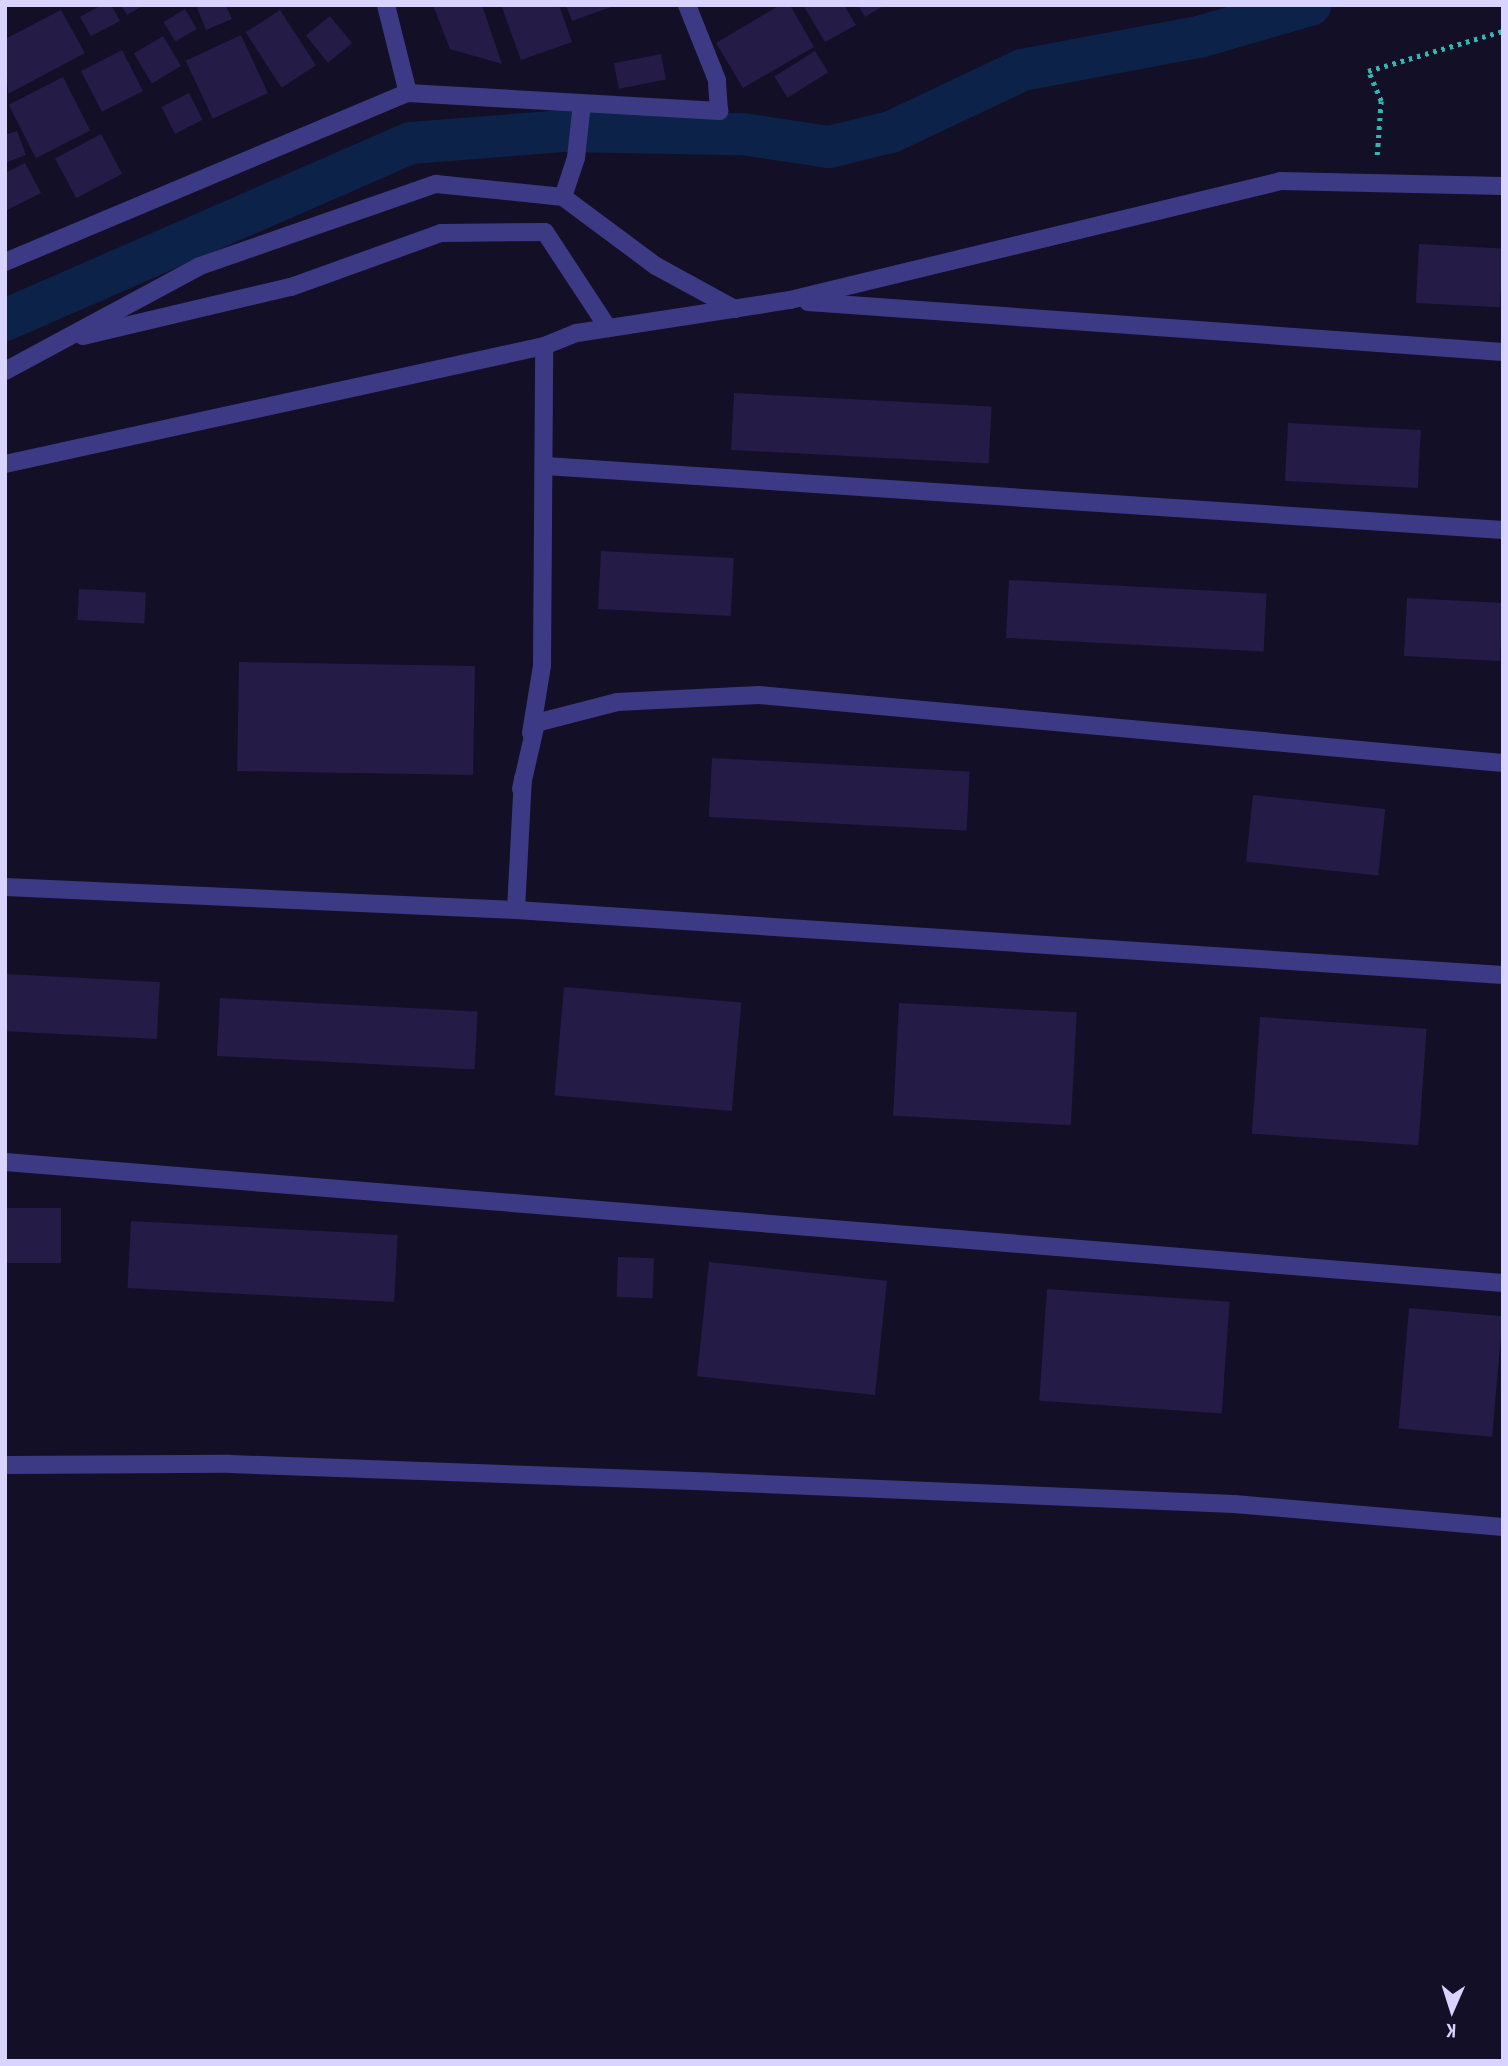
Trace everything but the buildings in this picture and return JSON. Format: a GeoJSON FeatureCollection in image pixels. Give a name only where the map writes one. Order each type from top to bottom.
{"type":"FeatureCollection","features":[{"type":"Feature","properties":{"kind":"street"},"geometry":{"type":"LineString","coordinates":[[386,5],[408,93]]}},
{"type":"Feature","properties":{"kind":"street"},"geometry":{"type":"LineString","coordinates":[[5,262],[408,93],[582,108],[719,111],[717,80],[687,5]]}},
{"type":"Feature","properties":{"kind":"street"},"geometry":{"type":"LineString","coordinates":[[563,197],[576,158],[582,108]]}},
{"type":"Feature","properties":{"kind":"street"},"geometry":{"type":"LineString","coordinates":[[5,464],[544,346],[577,333],[790,300],[1281,181],[1503,186]]}},
{"type":"Feature","properties":{"kind":"street"},"geometry":{"type":"LineString","coordinates":[[5,371],[200,266],[436,184],[563,197],[656,266],[735,309]]}},
{"type":"Feature","properties":{"kind":"street"},"geometry":{"type":"LineString","coordinates":[[60,341],[290,287],[441,233],[545,232],[608,328]]}},
{"type":"Feature","properties":{"kind":"street"},"geometry":{"type":"LineString","coordinates":[[790,300],[1503,352]]}},
{"type":"Feature","properties":{"kind":"street"},"geometry":{"type":"LineString","coordinates":[[516,911],[521,789],[542,666],[547,466],[544,346]]}},
{"type":"Feature","properties":{"kind":"street"},"geometry":{"type":"LineString","coordinates":[[547,466],[1503,530]]}},
{"type":"Feature","properties":{"kind":"street"},"geometry":{"type":"LineString","coordinates":[[521,789],[536,723],[617,702],[760,695],[1503,763]]}},
{"type":"Feature","properties":{"kind":"street"},"geometry":{"type":"LineString","coordinates":[[5,887],[516,911],[1503,975]]}},
{"type":"Feature","properties":{"kind":"street"},"geometry":{"type":"LineString","coordinates":[[5,1162],[1503,1283]]}},
{"type":"Feature","properties":{"kind":"street"},"geometry":{"type":"LineString","coordinates":[[5,1465],[230,1464],[756,1484],[1234,1504],[1503,1527]]}},
{"type":"Feature","properties":{"kind":"path"},"geometry":{"type":"LineString","coordinates":[[1375,182],[1381,101],[1368,71],[1503,30]]}},
{"type":"Feature","properties":{"kind":"waterway"},"geometry":{"type":"LineString","coordinates":[[5,320],[411,143],[562,131],[742,134],[829,147],[891,132],[1022,70],[1199,37],[1310,5]]}}]}
